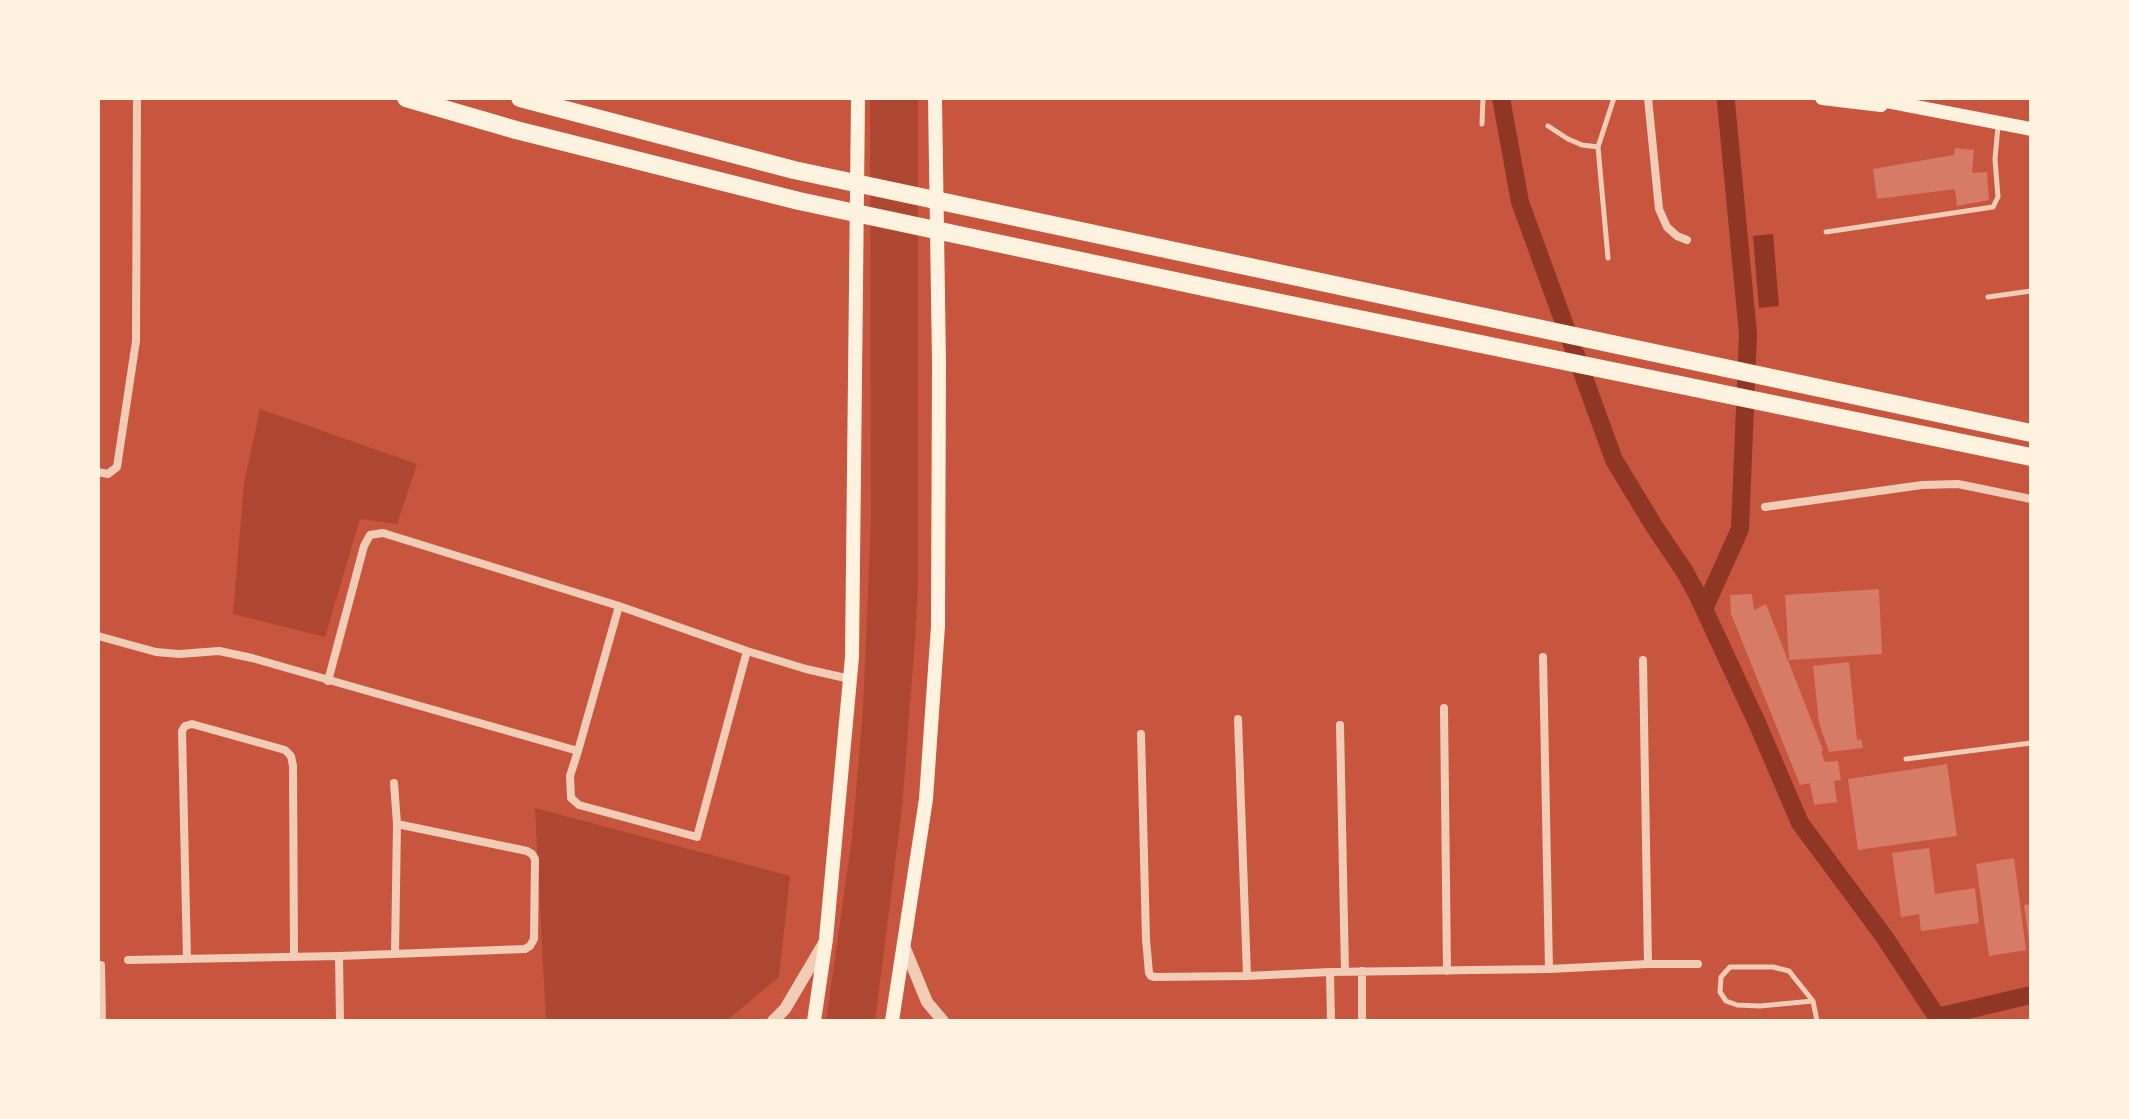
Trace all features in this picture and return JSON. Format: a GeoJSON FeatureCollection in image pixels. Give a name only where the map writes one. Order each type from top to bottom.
{"type":"FeatureCollection","features":[{"type":"Feature","properties":{"kind":"highway"},"geometry":{"type":"LineString","coordinates":[[406,98],[516,130],[799,201],[2031,457]]}},
{"type":"Feature","properties":{"kind":"highway"},"geometry":{"type":"LineString","coordinates":[[520,98],[810,174],[2031,433]]}},
{"type":"Feature","properties":{"kind":"main road"},"geometry":{"type":"LineString","coordinates":[[814,1021],[826,939],[852,657],[858,98]]}},
{"type":"Feature","properties":{"kind":"main road"},"geometry":{"type":"LineString","coordinates":[[1822,98],[1949,114]]}},
{"type":"Feature","properties":{"kind":"main road"},"geometry":{"type":"LineString","coordinates":[[1870,98],[2031,129]]}},
{"type":"Feature","properties":{"kind":"main road"},"geometry":{"type":"LineString","coordinates":[[892,1021],[926,799],[938,626],[939,363],[935,99]]}},
{"type":"Feature","properties":{"kind":"street"},"geometry":{"type":"LineString","coordinates":[[98,472],[108,474],[117,467],[136,341],[137,98]]}},
{"type":"Feature","properties":{"kind":"street"},"geometry":{"type":"LineString","coordinates":[[1648,98],[1659,209],[1667,227],[1687,240]]}},
{"type":"Feature","properties":{"kind":"street"},"geometry":{"type":"LineString","coordinates":[[1765,507],[1922,485],[1958,484],[2031,499]]}},
{"type":"Feature","properties":{"kind":"street"},"geometry":{"type":"LineString","coordinates":[[328,681],[364,546],[370,535],[383,533],[619,606],[747,651],[850,679]]}},
{"type":"Feature","properties":{"kind":"street"},"geometry":{"type":"LineString","coordinates":[[619,606],[570,776],[571,798],[579,805],[697,837],[747,651]]}},
{"type":"Feature","properties":{"kind":"street"},"geometry":{"type":"LineString","coordinates":[[98,636],[156,652],[219,651],[252,658],[578,751]]}},
{"type":"Feature","properties":{"kind":"street"},"geometry":{"type":"LineString","coordinates":[[1543,657],[1549,969]]}},
{"type":"Feature","properties":{"kind":"street"},"geometry":{"type":"LineString","coordinates":[[1643,660],[1648,964]]}},
{"type":"Feature","properties":{"kind":"street"},"geometry":{"type":"LineString","coordinates":[[1444,708],[1447,971]]}},
{"type":"Feature","properties":{"kind":"street"},"geometry":{"type":"LineString","coordinates":[[1238,719],[1247,976]]}},
{"type":"Feature","properties":{"kind":"street"},"geometry":{"type":"LineString","coordinates":[[187,959],[182,731],[192,724],[285,750],[291,756],[294,957]]}},
{"type":"Feature","properties":{"kind":"street"},"geometry":{"type":"LineString","coordinates":[[1340,725],[1345,972]]}},
{"type":"Feature","properties":{"kind":"street"},"geometry":{"type":"LineString","coordinates":[[1141,734],[1149,973],[1155,977],[1698,964]]}},
{"type":"Feature","properties":{"kind":"street"},"geometry":{"type":"LineString","coordinates":[[394,783],[397,824],[395,954]]}},
{"type":"Feature","properties":{"kind":"street"},"geometry":{"type":"LineString","coordinates":[[128,960],[339,956],[525,949],[530,946],[535,926],[535,859],[532,854],[397,824]]}},
{"type":"Feature","properties":{"kind":"street"},"geometry":{"type":"LineString","coordinates":[[773,1021],[785,1009],[826,939]]}},
{"type":"Feature","properties":{"kind":"street"},"geometry":{"type":"LineString","coordinates":[[904,946],[927,1002],[943,1021]]}},
{"type":"Feature","properties":{"kind":"street"},"geometry":{"type":"LineString","coordinates":[[339,956],[340,1021]]}},
{"type":"Feature","properties":{"kind":"street"},"geometry":{"type":"LineString","coordinates":[[98,965],[101,965],[102,1021]]}},
{"type":"Feature","properties":{"kind":"street"},"geometry":{"type":"LineString","coordinates":[[1362,971],[1362,1021]]}},
{"type":"Feature","properties":{"kind":"street"},"geometry":{"type":"LineString","coordinates":[[1330,972],[1331,1021]]}},
{"type":"Feature","properties":{"kind":"lane"},"geometry":{"type":"LineString","coordinates":[[1482,124],[1483,98]]}},
{"type":"Feature","properties":{"kind":"lane"},"geometry":{"type":"LineString","coordinates":[[1608,258],[1598,147],[1614,98]]}},
{"type":"Feature","properties":{"kind":"lane"},"geometry":{"type":"LineString","coordinates":[[1826,232],[1993,207],[1998,197],[1995,159],[1998,124]]}},
{"type":"Feature","properties":{"kind":"lane"},"geometry":{"type":"LineString","coordinates":[[1548,126],[1582,145],[1598,147]]}},
{"type":"Feature","properties":{"kind":"lane"},"geometry":{"type":"LineString","coordinates":[[1988,297],[2031,291]]}},
{"type":"Feature","properties":{"kind":"lane"},"geometry":{"type":"LineString","coordinates":[[1906,759],[2031,743]]}},
{"type":"Feature","properties":{"kind":"lane"},"geometry":{"type":"LineString","coordinates":[[1813,1001],[1737,1005],[1726,1001],[1720,992],[1721,977],[1730,967],[1773,967],[1789,971],[1813,1001],[1817,1021]]}},
{"type":"Feature","properties":{"kind":"shaded area"},"geometry":{"type":"Polygon","coordinates":[[[870,98],[918,98],[918,586],[902,808],[875,1021],[826,1021],[852,838],[863,710],[871,521],[870,98]]]}},
{"type":"Feature","properties":{"kind":"shaded area"},"geometry":{"type":"Polygon","coordinates":[[[1773,234],[1779,306],[1759,308],[1753,236],[1773,234]]]}},
{"type":"Feature","properties":{"kind":"shaded area"},"geometry":{"type":"Polygon","coordinates":[[[260,409],[417,464],[397,524],[360,519],[325,637],[233,614],[244,483],[260,409]]]}},
{"type":"Feature","properties":{"kind":"shaded area"},"geometry":{"type":"Polygon","coordinates":[[[535,808],[790,876],[779,977],[726,1021],[546,1021],[535,808]]]}},
{"type":"Feature","properties":{"kind":"building"},"geometry":{"type":"Polygon","coordinates":[[[1955,148],[1974,150],[1972,173],[1987,172],[1989,200],[1957,206],[1955,189],[1877,199],[1873,169],[1954,155],[1955,148]]]}},
{"type":"Feature","properties":{"kind":"building"},"geometry":{"type":"Polygon","coordinates":[[[1879,589],[1882,654],[1789,660],[1785,595],[1879,589]]]}},
{"type":"Feature","properties":{"kind":"building"},"geometry":{"type":"Polygon","coordinates":[[[1752,594],[1754,610],[1766,604],[1825,762],[1838,761],[1841,780],[1834,781],[1837,802],[1814,805],[1810,783],[1800,785],[1731,614],[1730,595],[1752,594]]]}},
{"type":"Feature","properties":{"kind":"building"},"geometry":{"type":"Polygon","coordinates":[[[1849,662],[1857,740],[1861,739],[1863,748],[1829,752],[1819,723],[1813,666],[1849,662]]]}},
{"type":"Feature","properties":{"kind":"building"},"geometry":{"type":"Polygon","coordinates":[[[1947,764],[1957,836],[1858,850],[1848,779],[1947,764]]]}},
{"type":"Feature","properties":{"kind":"building"},"geometry":{"type":"Polygon","coordinates":[[[1929,848],[1935,894],[1975,888],[1979,923],[1921,931],[1919,914],[1901,917],[1892,853],[1929,848]]]}},
{"type":"Feature","properties":{"kind":"building"},"geometry":{"type":"Polygon","coordinates":[[[2014,858],[2026,950],[1989,956],[1976,864],[2014,858]]]}},
{"type":"Feature","properties":{"kind":"building"},"geometry":{"type":"Polygon","coordinates":[[[2031,904],[2031,941],[2029,941],[2024,905],[2031,904]]]}},
{"type":"Feature","properties":{"kind":"waterway"},"geometry":{"type":"LineString","coordinates":[[1501,98],[1520,202],[1614,460],[1697,594],[1800,823],[1883,935],[1937,1017],[2031,995]]}},
{"type":"Feature","properties":{"kind":"waterway"},"geometry":{"type":"LineString","coordinates":[[1704,609],[1740,529],[1748,334],[1726,102]]}}]}
